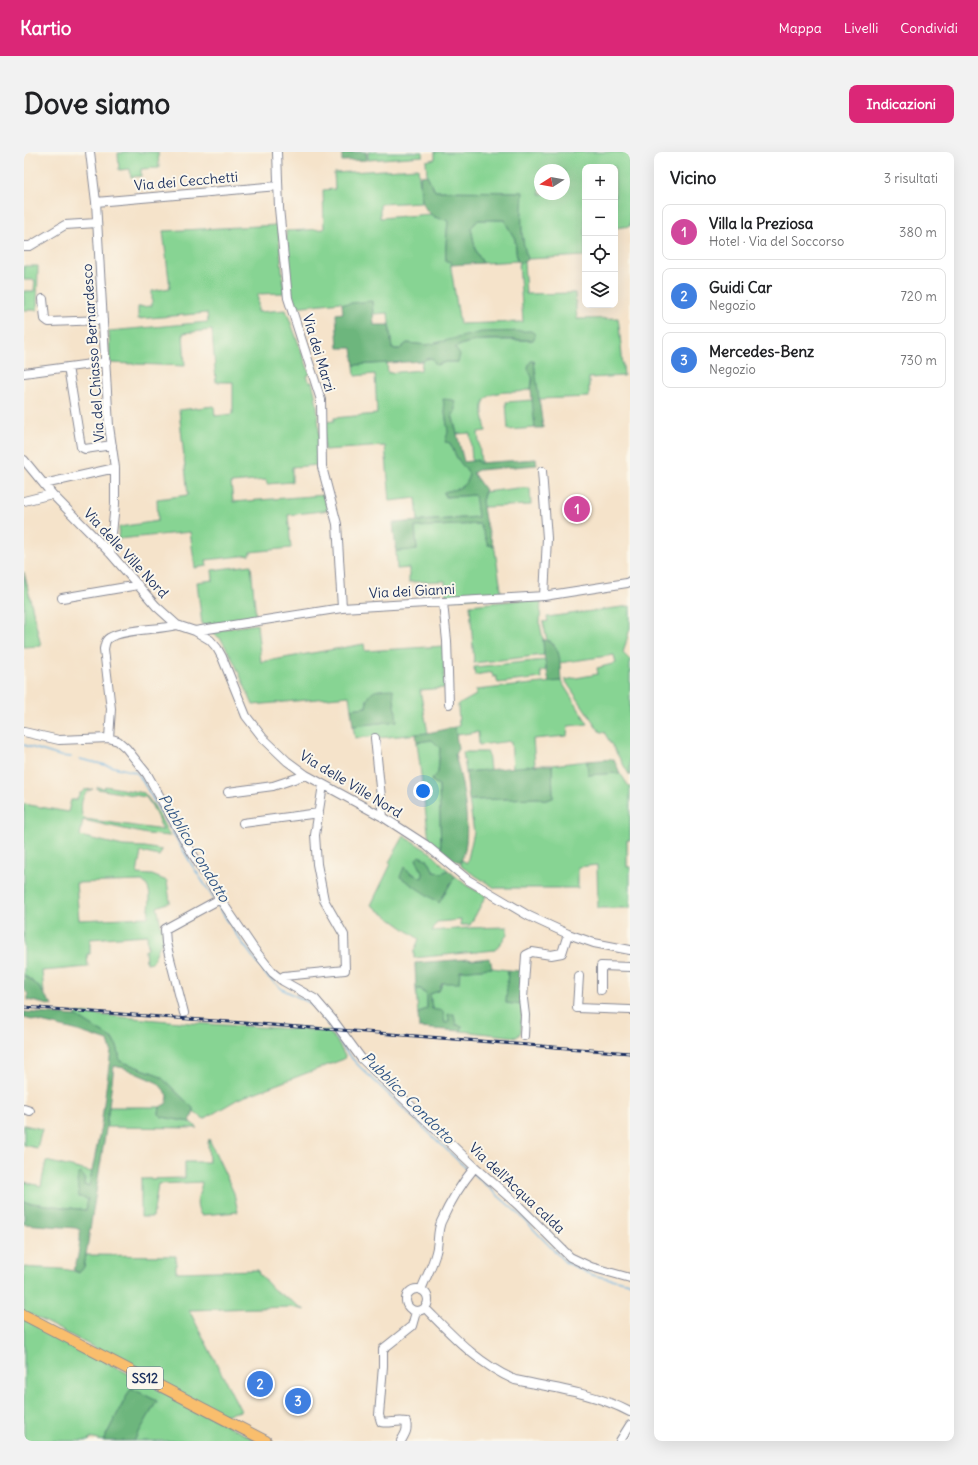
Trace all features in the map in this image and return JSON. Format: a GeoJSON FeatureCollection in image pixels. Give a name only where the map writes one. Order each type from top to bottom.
{"type":"FeatureCollection","features":[{"type":"Feature","properties":{"kind":"main road","name":"SS12"},"geometry":{"type":"LineString","coordinates":[[24,1315],[266,1441]]}},
{"type":"Feature","properties":{"kind":"street","name":"Via del Chiasso Bernardesco"},"geometry":{"type":"LineString","coordinates":[[90,152],[96,202],[109,426],[115,468],[115,504],[110,553]]}},
{"type":"Feature","properties":{"kind":"street","name":"Via dei Marzi"},"geometry":{"type":"LineString","coordinates":[[276,152],[288,298],[321,400],[322,467],[337,524],[342,608]]}},
{"type":"Feature","properties":{"kind":"street","name":"Via dei Cecchetti"},"geometry":{"type":"LineString","coordinates":[[96,202],[278,186]]}},
{"type":"Feature","properties":{"kind":"street"},"geometry":{"type":"LineString","coordinates":[[24,246],[30,246],[65,225],[97,223]]}},
{"type":"Feature","properties":{"kind":"street"},"geometry":{"type":"LineString","coordinates":[[43,299],[45,319],[49,322],[103,320]]}},
{"type":"Feature","properties":{"kind":"street"},"geometry":{"type":"LineString","coordinates":[[24,373],[106,362]]}},
{"type":"Feature","properties":{"kind":"street"},"geometry":{"type":"LineString","coordinates":[[68,367],[81,447],[85,449],[112,444]]}},
{"type":"Feature","properties":{"kind":"street","name":"Via delle Ville Nord"},"geometry":{"type":"LineString","coordinates":[[24,460],[52,494],[110,553],[156,606],[177,625],[195,631],[210,640],[222,657],[246,716],[254,728],[279,753],[306,775],[383,817],[426,845],[468,880],[529,916],[568,934],[594,943],[630,950]]}},
{"type":"Feature","properties":{"kind":"street"},"geometry":{"type":"LineString","coordinates":[[44,484],[115,468]]}},
{"type":"Feature","properties":{"kind":"street"},"geometry":{"type":"LineString","coordinates":[[542,471],[547,538],[544,596]]}},
{"type":"Feature","properties":{"kind":"street"},"geometry":{"type":"LineString","coordinates":[[24,501],[52,494]]}},
{"type":"Feature","properties":{"kind":"street","name":"Via dei Gianni"},"geometry":{"type":"LineString","coordinates":[[195,631],[342,608],[544,596],[627,583],[630,581]]}},
{"type":"Feature","properties":{"kind":"street"},"geometry":{"type":"LineString","coordinates":[[62,598],[138,585]]}},
{"type":"Feature","properties":{"kind":"street"},"geometry":{"type":"LineString","coordinates":[[443,603],[447,641],[449,704]]}},
{"type":"Feature","properties":{"kind":"street"},"geometry":{"type":"LineString","coordinates":[[24,732],[59,740],[109,738],[111,709],[104,649],[106,641],[109,638],[122,634],[177,625]]}},
{"type":"Feature","properties":{"kind":"street","name":"Via dell'Acqua calda"},"geometry":{"type":"LineString","coordinates":[[109,738],[118,741],[126,748],[147,774],[189,848],[216,902],[273,973],[280,979],[315,999],[361,1058],[472,1171],[518,1205],[570,1257],[591,1268],[630,1278]]}},
{"type":"Feature","properties":{"kind":"street"},"geometry":{"type":"LineString","coordinates":[[375,738],[383,817]]}},
{"type":"Feature","properties":{"kind":"street"},"geometry":{"type":"LineString","coordinates":[[228,792],[273,786],[306,775]]}},
{"type":"Feature","properties":{"kind":"street"},"geometry":{"type":"LineString","coordinates":[[280,979],[284,976],[345,970],[344,935],[324,900],[317,864],[315,835],[323,785]]}},
{"type":"Feature","properties":{"kind":"street"},"geometry":{"type":"LineString","coordinates":[[243,823],[319,813]]}},
{"type":"Feature","properties":{"kind":"street"},"geometry":{"type":"LineString","coordinates":[[184,1013],[166,943],[165,929],[216,902]]}},
{"type":"Feature","properties":{"kind":"street"},"geometry":{"type":"LineString","coordinates":[[524,1036],[526,955],[532,952],[551,955],[562,953],[568,934]]}},
{"type":"Feature","properties":{"kind":"street"},"geometry":{"type":"LineString","coordinates":[[601,990],[601,966],[630,967]]}},
{"type":"Feature","properties":{"kind":"street"},"geometry":{"type":"LineString","coordinates":[[579,976],[577,1008],[630,1010]]}},
{"type":"Feature","properties":{"kind":"street"},"geometry":{"type":"LineString","coordinates":[[421,1290],[436,1251],[441,1223],[459,1188],[472,1171]]}},
{"type":"Feature","properties":{"kind":"street"},"geometry":{"type":"LineString","coordinates":[[417,1289],[427,1294],[428,1301],[425,1308],[416,1312],[412,1311],[406,1305],[406,1297],[410,1291],[417,1289]]}},
{"type":"Feature","properties":{"kind":"street"},"geometry":{"type":"LineString","coordinates":[[425,1308],[477,1358],[504,1375],[515,1380],[604,1400],[630,1412]]}},
{"type":"Feature","properties":{"kind":"street"},"geometry":{"type":"LineString","coordinates":[[401,1441],[406,1431],[406,1422],[381,1422],[379,1415],[383,1349],[412,1326],[416,1312]]}},
{"type":"Feature","properties":{"kind":"street"},"geometry":{"type":"LineString","coordinates":[[620,1441],[630,1425]]}},
{"type":"Feature","properties":{"kind":"green space"},"geometry":{"type":"Polygon","coordinates":[[[158,152],[159,168],[141,169],[141,176],[131,177],[130,169],[119,170],[118,153],[158,152]]]}},
{"type":"Feature","properties":{"kind":"green space"},"geometry":{"type":"Polygon","coordinates":[[[342,152],[366,152],[367,160],[342,161],[342,152]]]}},
{"type":"Feature","properties":{"kind":"green space"},"geometry":{"type":"Polygon","coordinates":[[[368,152],[423,152],[423,156],[368,160],[368,152]]]}},
{"type":"Feature","properties":{"kind":"green space"},"geometry":{"type":"Polygon","coordinates":[[[435,152],[630,152],[630,226],[618,228],[618,164],[582,164],[582,256],[528,259],[522,234],[522,192],[435,191],[427,175],[426,161],[435,159],[435,152]]]}},
{"type":"Feature","properties":{"kind":"green space"},"geometry":{"type":"Polygon","coordinates":[[[418,168],[422,202],[380,204],[380,218],[431,214],[434,217],[448,220],[446,260],[451,262],[460,324],[523,322],[519,262],[524,262],[526,294],[575,293],[577,319],[618,318],[624,376],[589,378],[589,397],[538,399],[534,361],[531,389],[519,392],[496,393],[487,397],[483,406],[486,431],[478,432],[481,463],[479,463],[478,460],[472,461],[470,433],[457,434],[452,414],[444,406],[450,443],[457,458],[469,474],[468,479],[463,485],[457,489],[444,492],[445,497],[476,495],[478,517],[418,521],[416,498],[390,501],[385,446],[324,450],[324,422],[334,421],[334,418],[377,414],[375,374],[355,376],[354,365],[387,363],[388,373],[421,370],[422,362],[426,359],[433,358],[436,365],[446,362],[458,362],[455,348],[463,344],[485,340],[452,340],[427,345],[407,343],[400,349],[392,349],[388,313],[373,314],[372,302],[342,304],[341,302],[294,307],[291,297],[286,231],[324,229],[323,190],[335,189],[334,173],[418,168]]]}},
{"type":"Feature","properties":{"kind":"green space"},"geometry":{"type":"Polygon","coordinates":[[[427,175],[435,191],[523,192],[522,234],[528,259],[522,262],[517,261],[515,239],[504,220],[478,220],[471,228],[476,252],[483,263],[451,265],[451,262],[446,261],[448,221],[436,218],[430,214],[423,204],[420,176],[427,175]]]}},
{"type":"Feature","properties":{"kind":"green space"},"geometry":{"type":"Polygon","coordinates":[[[478,220],[504,220],[515,239],[517,261],[483,263],[476,252],[471,228],[478,220]]]}},
{"type":"Feature","properties":{"kind":"green space"},"geometry":{"type":"Polygon","coordinates":[[[278,225],[284,293],[258,294],[258,312],[286,310],[310,374],[306,376],[309,382],[312,382],[315,392],[319,423],[320,465],[292,467],[292,482],[267,484],[266,480],[231,483],[233,502],[325,495],[330,510],[288,515],[291,548],[250,552],[250,555],[206,560],[207,566],[195,568],[190,532],[118,539],[119,527],[158,521],[157,499],[188,495],[179,410],[214,406],[215,416],[233,414],[233,382],[216,382],[212,330],[183,333],[185,366],[110,363],[109,331],[208,322],[207,313],[138,319],[138,307],[152,306],[152,291],[170,288],[163,231],[278,225]]]}},
{"type":"Feature","properties":{"kind":"green space"},"geometry":{"type":"Polygon","coordinates":[[[24,266],[38,266],[37,310],[24,310],[24,291],[34,291],[35,280],[24,280],[24,266]]]}},
{"type":"Feature","properties":{"kind":"green space"},"geometry":{"type":"Polygon","coordinates":[[[372,301],[374,325],[389,325],[392,349],[400,349],[407,343],[427,345],[482,332],[531,331],[535,334],[535,337],[533,340],[482,340],[463,344],[455,348],[460,355],[458,362],[446,362],[436,365],[432,358],[423,361],[354,365],[352,348],[338,348],[336,314],[343,313],[342,304],[372,301]]]}},
{"type":"Feature","properties":{"kind":"green space"},"geometry":{"type":"Polygon","coordinates":[[[531,361],[534,361],[543,428],[535,428],[531,389],[533,379],[528,369],[531,361]]]}},
{"type":"Feature","properties":{"kind":"green space"},"geometry":{"type":"Polygon","coordinates":[[[443,399],[453,400],[455,402],[455,412],[452,414],[464,462],[478,460],[479,463],[536,459],[537,465],[478,470],[473,473],[485,490],[482,501],[485,520],[493,545],[488,545],[480,524],[415,527],[417,550],[396,551],[393,523],[478,517],[475,495],[445,497],[444,492],[460,488],[466,483],[469,474],[457,458],[450,443],[445,442],[448,432],[443,399]]]}},
{"type":"Feature","properties":{"kind":"green space"},"geometry":{"type":"Polygon","coordinates":[[[533,400],[535,428],[508,430],[506,402],[533,400]]]}},
{"type":"Feature","properties":{"kind":"green space"},"geometry":{"type":"Polygon","coordinates":[[[530,488],[531,505],[483,507],[482,501],[485,492],[530,488]]]}},
{"type":"Feature","properties":{"kind":"green space"},"geometry":{"type":"Polygon","coordinates":[[[480,524],[488,545],[493,545],[495,550],[502,596],[446,599],[445,581],[409,582],[409,568],[397,569],[396,551],[417,550],[415,527],[480,524]]]}},
{"type":"Feature","properties":{"kind":"green space"},"geometry":{"type":"Polygon","coordinates":[[[251,565],[256,618],[202,625],[197,582],[213,580],[212,570],[251,565]]]}},
{"type":"Feature","properties":{"kind":"green space"},"geometry":{"type":"Polygon","coordinates":[[[24,572],[41,646],[24,647],[24,572]]]}},
{"type":"Feature","properties":{"kind":"green space"},"geometry":{"type":"Polygon","coordinates":[[[541,598],[540,625],[544,655],[474,663],[470,605],[541,598]]]}},
{"type":"Feature","properties":{"kind":"green space"},"geometry":{"type":"Polygon","coordinates":[[[630,606],[630,628],[623,653],[630,660],[630,776],[604,732],[600,732],[565,680],[598,674],[597,668],[616,663],[614,655],[559,663],[557,649],[547,640],[543,622],[548,621],[547,617],[630,606]]]}},
{"type":"Feature","properties":{"kind":"green space"},"geometry":{"type":"Polygon","coordinates":[[[257,624],[261,662],[364,644],[365,651],[444,646],[444,688],[420,690],[428,733],[378,738],[377,736],[355,738],[353,726],[397,721],[367,699],[366,707],[351,709],[349,696],[253,705],[234,662],[221,639],[210,631],[257,624]]]}},
{"type":"Feature","properties":{"kind":"green space"},"geometry":{"type":"Polygon","coordinates":[[[543,639],[550,642],[557,651],[560,661],[561,681],[549,682],[544,655],[543,639]]]}},
{"type":"Feature","properties":{"kind":"green space"},"geometry":{"type":"Polygon","coordinates":[[[545,660],[546,670],[540,671],[541,678],[498,683],[496,676],[493,677],[492,672],[475,675],[474,667],[545,660]]]}},
{"type":"Feature","properties":{"kind":"green space"},"geometry":{"type":"Polygon","coordinates":[[[561,681],[588,724],[568,726],[567,736],[533,739],[535,765],[513,768],[511,741],[479,745],[478,732],[456,735],[455,727],[459,726],[458,705],[476,695],[476,690],[561,681]]]}},
{"type":"Feature","properties":{"kind":"green space"},"geometry":{"type":"Polygon","coordinates":[[[393,689],[397,721],[353,726],[351,709],[366,707],[369,696],[375,691],[393,689]]]}},
{"type":"Feature","properties":{"kind":"green space"},"geometry":{"type":"Polygon","coordinates":[[[455,727],[458,749],[455,754],[462,784],[467,832],[464,854],[460,862],[454,860],[441,850],[439,785],[433,782],[432,779],[438,773],[440,748],[432,740],[417,742],[416,734],[455,727]]]}},
{"type":"Feature","properties":{"kind":"green space"},"geometry":{"type":"Polygon","coordinates":[[[432,740],[440,748],[438,773],[433,782],[439,785],[441,850],[429,840],[417,742],[432,740]]]}},
{"type":"Feature","properties":{"kind":"green space"},"geometry":{"type":"Polygon","coordinates":[[[463,752],[488,752],[490,770],[466,772],[463,752]]]}},
{"type":"Feature","properties":{"kind":"green space"},"geometry":{"type":"Polygon","coordinates":[[[614,759],[620,773],[588,775],[587,761],[614,759]]]}},
{"type":"Feature","properties":{"kind":"green space"},"geometry":{"type":"Polygon","coordinates":[[[587,761],[588,775],[620,773],[630,788],[630,840],[627,840],[627,867],[630,867],[630,908],[598,908],[597,865],[578,867],[578,888],[495,888],[462,867],[460,863],[462,860],[467,863],[474,832],[469,800],[539,798],[546,800],[553,798],[552,765],[587,761]]]}},
{"type":"Feature","properties":{"kind":"green space"},"geometry":{"type":"Polygon","coordinates":[[[552,765],[553,798],[546,800],[539,798],[469,800],[466,772],[552,765]]]}},
{"type":"Feature","properties":{"kind":"green space"},"geometry":{"type":"Polygon","coordinates":[[[105,786],[144,793],[154,806],[170,836],[147,834],[83,820],[80,836],[123,846],[145,847],[162,850],[159,856],[141,852],[137,874],[152,875],[167,881],[170,902],[157,907],[164,940],[161,943],[153,962],[146,963],[145,950],[148,949],[147,935],[90,939],[90,954],[87,954],[88,967],[42,971],[44,993],[37,985],[24,975],[24,804],[68,812],[71,800],[76,800],[80,793],[84,790],[93,789],[86,793],[82,800],[82,816],[85,819],[163,830],[152,806],[146,797],[97,789],[97,787],[104,788],[105,786]],[[142,881],[76,883],[79,920],[148,917],[150,898],[146,884],[142,881]]]}},
{"type":"Feature","properties":{"kind":"green space"},"geometry":{"type":"Polygon","coordinates":[[[404,836],[431,853],[448,870],[442,873],[434,872],[428,860],[416,859],[423,874],[422,879],[404,868],[439,903],[455,876],[466,885],[486,896],[470,925],[460,925],[461,920],[437,922],[432,931],[507,927],[507,935],[495,950],[414,958],[414,951],[419,939],[371,905],[391,864],[389,862],[404,836]]]}},
{"type":"Feature","properties":{"kind":"green space"},"geometry":{"type":"Polygon","coordinates":[[[419,856],[428,860],[434,872],[442,873],[448,870],[455,876],[439,903],[400,877],[404,867],[412,874],[422,878],[423,874],[416,859],[419,856]]]}},
{"type":"Feature","properties":{"kind":"green space"},"geometry":{"type":"Polygon","coordinates":[[[490,958],[492,968],[460,971],[459,983],[442,983],[439,991],[430,994],[432,1009],[443,1011],[445,1023],[449,1022],[448,1014],[454,1014],[456,1025],[462,1026],[461,1031],[419,1028],[418,1014],[427,1008],[427,996],[421,989],[416,989],[415,963],[490,958]]]}},
{"type":"Feature","properties":{"kind":"green space"},"geometry":{"type":"Polygon","coordinates":[[[492,968],[508,970],[506,1003],[522,1005],[521,1032],[517,1037],[461,1031],[462,1026],[445,1023],[432,1009],[430,994],[439,991],[443,983],[449,978],[455,974],[469,970],[492,968]]]}},
{"type":"Feature","properties":{"kind":"green space"},"geometry":{"type":"Polygon","coordinates":[[[508,970],[524,971],[522,1005],[506,1003],[508,970]]]}},
{"type":"Feature","properties":{"kind":"green space"},"geometry":{"type":"Polygon","coordinates":[[[24,975],[37,985],[53,1006],[28,1000],[28,994],[24,990],[24,975]]]}},
{"type":"Feature","properties":{"kind":"green space"},"geometry":{"type":"Polygon","coordinates":[[[416,989],[421,989],[427,996],[427,1008],[418,1014],[416,989]]]}},
{"type":"Feature","properties":{"kind":"green space"},"geometry":{"type":"Polygon","coordinates":[[[24,1012],[76,1016],[114,1040],[118,1049],[120,1061],[156,1074],[193,1108],[193,1114],[190,1122],[162,1117],[159,1114],[160,1107],[167,1103],[168,1095],[158,1083],[124,1068],[114,1066],[106,1129],[84,1267],[79,1273],[73,1269],[79,1251],[80,1230],[76,1228],[24,1224],[24,1202],[86,1210],[88,1199],[79,1197],[77,1182],[78,1175],[81,1173],[85,1178],[84,1185],[89,1186],[101,1126],[111,1051],[108,1041],[75,1030],[24,1018],[24,1012]]]}},
{"type":"Feature","properties":{"kind":"green space"},"geometry":{"type":"Polygon","coordinates":[[[76,1013],[191,1023],[328,1031],[336,1040],[345,1056],[344,1059],[238,1099],[204,1119],[193,1111],[193,1108],[162,1078],[156,1074],[120,1061],[118,1049],[114,1040],[76,1016],[76,1013]]]}},
{"type":"Feature","properties":{"kind":"green space"},"geometry":{"type":"Polygon","coordinates":[[[109,1107],[160,1107],[159,1114],[162,1117],[190,1122],[198,1128],[106,1127],[109,1107]]]}},
{"type":"Feature","properties":{"kind":"green space"},"geometry":{"type":"Polygon","coordinates":[[[24,1125],[42,1129],[37,1148],[24,1145],[24,1125]]]}},
{"type":"Feature","properties":{"kind":"green space"},"geometry":{"type":"Polygon","coordinates":[[[209,1139],[234,1193],[238,1212],[201,1215],[197,1202],[202,1182],[158,1184],[153,1217],[141,1217],[141,1179],[185,1178],[185,1162],[209,1162],[209,1139]]]}},
{"type":"Feature","properties":{"kind":"green space"},"geometry":{"type":"Polygon","coordinates":[[[46,1161],[92,1172],[89,1186],[84,1185],[78,1175],[88,1199],[86,1210],[24,1202],[24,1182],[41,1186],[46,1161]]]}},
{"type":"Feature","properties":{"kind":"green space"},"geometry":{"type":"Polygon","coordinates":[[[86,1255],[176,1256],[176,1272],[258,1270],[259,1274],[274,1290],[305,1310],[291,1307],[189,1310],[241,1411],[224,1415],[24,1311],[24,1267],[60,1269],[79,1273],[84,1267],[86,1255]]]}},
{"type":"Feature","properties":{"kind":"green space"},"geometry":{"type":"Polygon","coordinates":[[[24,1319],[257,1441],[134,1441],[157,1401],[131,1388],[103,1441],[90,1438],[89,1441],[24,1441],[24,1319]]]}},
{"type":"Feature","properties":{"kind":"green space"},"geometry":{"type":"Polygon","coordinates":[[[131,1388],[157,1401],[134,1441],[103,1441],[131,1388]]]}},
{"type":"Feature","properties":{"kind":"waterway","name":"Pubblico Condotto"},"geometry":{"type":"LineString","coordinates":[[24,745],[60,756],[71,757]]}},
{"type":"Feature","properties":{"kind":"waterway","name":"Pubblico Condotto"},"geometry":{"type":"LineString","coordinates":[[80,759],[135,772],[139,775],[192,865],[214,899]]}},
{"type":"Feature","properties":{"kind":"waterway","name":"Pubblico Condotto"},"geometry":{"type":"LineString","coordinates":[[217,904],[238,937],[267,976],[282,989],[310,1003],[318,1010],[348,1054],[359,1066],[468,1170]]}},
{"type":"Feature","properties":{"kind":"waterway","name":"Pubblico Condotto"},"geometry":{"type":"LineString","coordinates":[[473,1174],[519,1214],[565,1262],[592,1275],[630,1283]]}},
{"type":"Feature","properties":{"kind":"railway"},"geometry":{"type":"LineString","coordinates":[[24,1007],[630,1053]]}},
{"type":"Feature","properties":{"kind":"place","name":"Villa la Preziosa"},"geometry":{"type":"Point","coordinates":[577,509]}},
{"type":"Feature","properties":{"kind":"place","name":"Guidi Car"},"geometry":{"type":"Point","coordinates":[260,1384]}},
{"type":"Feature","properties":{"kind":"place","name":"Mercedes-Benz"},"geometry":{"type":"Point","coordinates":[298,1401]}}]}
